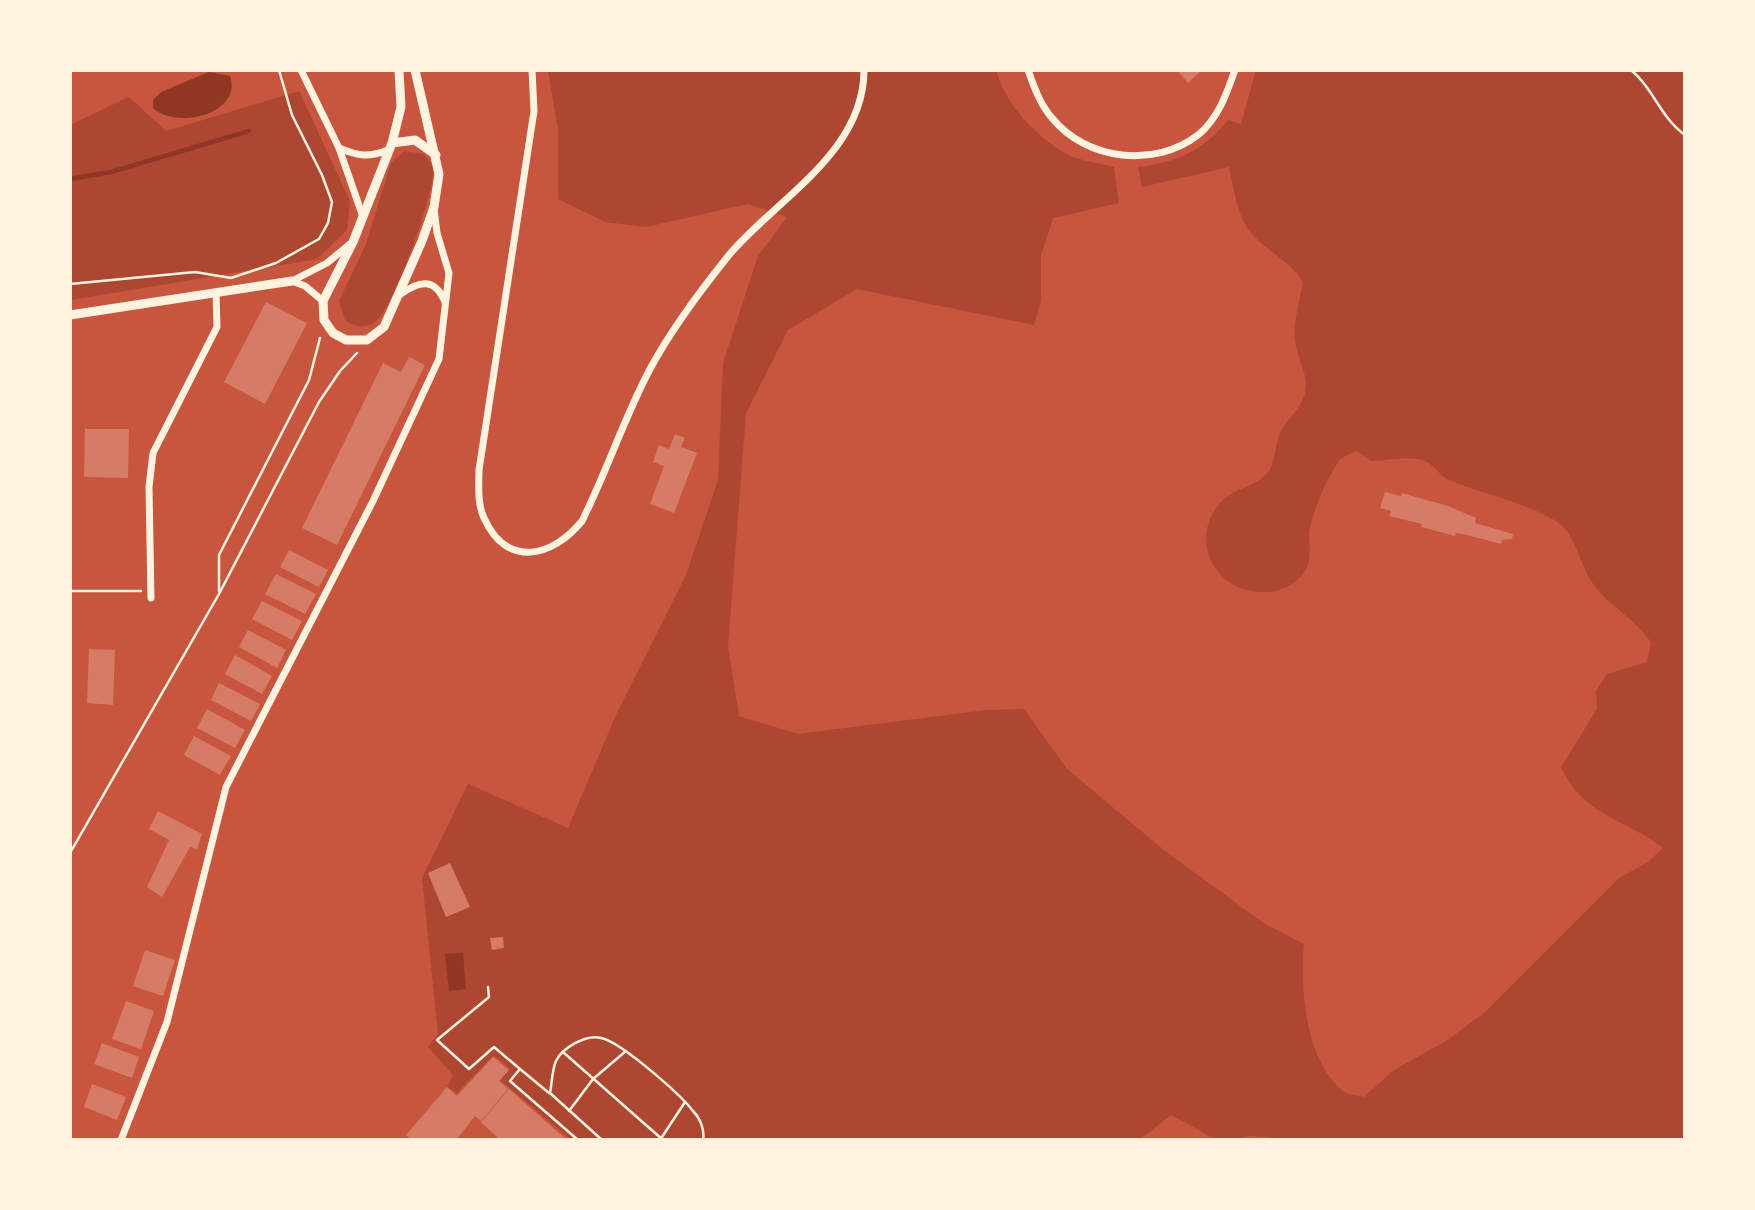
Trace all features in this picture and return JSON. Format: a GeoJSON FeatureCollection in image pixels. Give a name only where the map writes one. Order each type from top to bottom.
{"type":"FeatureCollection","features":[{"type":"Feature","properties":{"kind":"street"},"geometry":{"type":"LineString","coordinates":[[300,70],[339,148],[363,217]]}},
{"type":"Feature","properties":{"kind":"street"},"geometry":{"type":"LineString","coordinates":[[399,70],[401,107],[390,147],[353,242],[323,301],[324,320],[333,333],[346,340],[367,340],[384,327],[401,294],[433,207],[439,174],[415,70]]}},
{"type":"Feature","properties":{"kind":"street"},"geometry":{"type":"LineString","coordinates":[[532,70],[534,111],[479,470],[478,493],[482,516],[496,539],[516,550],[531,553],[548,550],[568,538],[582,521],[650,369],[683,314],[731,253],[842,141],[857,107],[864,70]]}},
{"type":"Feature","properties":{"kind":"street"},"geometry":{"type":"LineString","coordinates":[[1028,70],[1036,95],[1053,120],[1083,145],[1119,156],[1163,154],[1199,134],[1223,105],[1235,70]]}},
{"type":"Feature","properties":{"kind":"street"},"geometry":{"type":"LineString","coordinates":[[339,148],[358,156],[373,156],[415,139],[436,155]]}},
{"type":"Feature","properties":{"kind":"street"},"geometry":{"type":"LineString","coordinates":[[121,1140],[167,1022],[226,787],[373,501],[439,359],[449,273],[437,233],[433,207]]}},
{"type":"Feature","properties":{"kind":"street"},"geometry":{"type":"LineString","coordinates":[[70,315],[292,281],[327,264],[353,242]]}},
{"type":"Feature","properties":{"kind":"street"},"geometry":{"type":"LineString","coordinates":[[292,281],[305,286],[323,301]]}},
{"type":"Feature","properties":{"kind":"street"},"geometry":{"type":"LineString","coordinates":[[401,294],[416,282],[429,283],[440,289],[446,305]]}},
{"type":"Feature","properties":{"kind":"street"},"geometry":{"type":"LineString","coordinates":[[151,595],[149,487],[153,453],[217,327],[216,293]]}},
{"type":"Feature","properties":{"kind":"path"},"geometry":{"type":"LineString","coordinates":[[70,284],[195,272],[231,278],[276,263],[319,239],[328,223],[332,202],[322,175],[292,115],[279,70]]}},
{"type":"Feature","properties":{"kind":"path"},"geometry":{"type":"LineString","coordinates":[[1631,70],[1645,83],[1667,120],[1685,135]]}},
{"type":"Feature","properties":{"kind":"path"},"geometry":{"type":"LineString","coordinates":[[219,594],[219,555],[309,380],[324,320]]}},
{"type":"Feature","properties":{"kind":"path"},"geometry":{"type":"LineString","coordinates":[[70,853],[219,594],[324,393],[340,371],[376,335]]}},
{"type":"Feature","properties":{"kind":"path"},"geometry":{"type":"LineString","coordinates":[[70,591],[151,595]]}},
{"type":"Feature","properties":{"kind":"path"},"geometry":{"type":"LineString","coordinates":[[488,987],[489,997],[437,1040],[469,1069],[494,1047],[602,1140]]}},
{"type":"Feature","properties":{"kind":"path"},"geometry":{"type":"LineString","coordinates":[[550,1093],[556,1061],[563,1052],[578,1041],[600,1037],[626,1051],[685,1102],[695,1112],[705,1133],[703,1140]]}},
{"type":"Feature","properties":{"kind":"path"},"geometry":{"type":"LineString","coordinates":[[569,1111],[593,1079],[626,1051]]}},
{"type":"Feature","properties":{"kind":"path"},"geometry":{"type":"LineString","coordinates":[[563,1052],[661,1139],[685,1102]]}},
{"type":"Feature","properties":{"kind":"path"},"geometry":{"type":"LineString","coordinates":[[520,1069],[510,1081],[578,1140]]}},
{"type":"Feature","properties":{"kind":"shaded area"},"geometry":{"type":"Polygon","coordinates":[[[548,70],[996,70],[1013,105],[1040,135],[1067,154],[1114,167],[1119,203],[1053,218],[1041,255],[1041,301],[1034,325],[857,289],[788,330],[746,413],[728,646],[739,716],[798,734],[986,710],[1024,709],[1067,769],[1165,851],[1265,924],[1304,944],[1305,1002],[1313,1043],[1320,1061],[1330,1078],[1345,1092],[1364,1097],[1394,1070],[1446,1041],[1484,1013],[1619,878],[1648,862],[1663,848],[1593,807],[1570,784],[1561,767],[1597,709],[1596,691],[1607,674],[1647,662],[1651,642],[1637,625],[1594,585],[1569,534],[1556,521],[1519,504],[1451,481],[1429,463],[1419,459],[1371,461],[1357,451],[1343,458],[1330,476],[1316,507],[1310,527],[1309,562],[1299,578],[1284,588],[1266,592],[1247,590],[1226,580],[1217,571],[1207,550],[1208,526],[1220,503],[1258,481],[1269,471],[1281,431],[1302,401],[1306,385],[1296,348],[1295,333],[1303,282],[1247,227],[1237,202],[1229,167],[1142,187],[1138,167],[1165,162],[1188,153],[1209,139],[1228,120],[1241,124],[1256,70],[1685,70],[1685,1140],[1311,1140],[1253,1136],[1217,1140],[1171,1115],[1139,1140],[571,1140],[500,1080],[510,1069],[494,1055],[457,1093],[447,1087],[453,1075],[428,1047],[438,1034],[422,878],[468,784],[568,828],[616,715],[686,575],[718,480],[723,363],[758,256],[787,217],[748,204],[646,227],[605,222],[558,199],[558,129],[548,70]]]}},
{"type":"Feature","properties":{"kind":"shaded area"},"geometry":{"type":"Polygon","coordinates":[[[209,72],[230,76],[231,89],[227,100],[217,109],[191,118],[177,118],[153,108],[153,100],[161,92],[209,72]]]}},
{"type":"Feature","properties":{"kind":"shaded area"},"geometry":{"type":"Polygon","coordinates":[[[299,91],[350,201],[347,230],[317,259],[70,300],[70,125],[129,97],[166,131],[299,91]]]}},
{"type":"Feature","properties":{"kind":"shaded area"},"geometry":{"type":"Polygon","coordinates":[[[404,151],[423,154],[431,164],[433,172],[427,204],[402,275],[383,312],[375,322],[356,326],[345,320],[339,301],[366,244],[391,163],[404,151]]]}},
{"type":"Feature","properties":{"kind":"shaded area"},"geometry":{"type":"Polygon","coordinates":[[[463,953],[466,989],[449,991],[445,954],[463,953]]]}},
{"type":"Feature","properties":{"kind":"building"},"geometry":{"type":"Polygon","coordinates":[[[1177,70],[1202,70],[1188,83],[1177,70]]]}},
{"type":"Feature","properties":{"kind":"building"},"geometry":{"type":"Polygon","coordinates":[[[266,302],[307,323],[265,404],[224,382],[266,302]]]}},
{"type":"Feature","properties":{"kind":"building"},"geometry":{"type":"Polygon","coordinates":[[[409,357],[425,365],[337,545],[302,528],[383,363],[401,372],[409,357]]]}},
{"type":"Feature","properties":{"kind":"building"},"geometry":{"type":"Polygon","coordinates":[[[85,429],[129,429],[128,478],[84,477],[85,429]]]}},
{"type":"Feature","properties":{"kind":"building"},"geometry":{"type":"Polygon","coordinates":[[[675,434],[685,438],[681,447],[697,453],[674,513],[650,504],[664,466],[653,462],[659,445],[669,449],[675,434]]]}},
{"type":"Feature","properties":{"kind":"building"},"geometry":{"type":"Polygon","coordinates":[[[1385,492],[1401,496],[1402,493],[1448,506],[1476,518],[1475,523],[1513,534],[1512,539],[1502,540],[1501,544],[1463,534],[1456,533],[1455,536],[1389,516],[1391,511],[1380,508],[1385,492]]]}},
{"type":"Feature","properties":{"kind":"building"},"geometry":{"type":"Polygon","coordinates":[[[289,550],[328,570],[319,587],[280,567],[289,550]]]}},
{"type":"Feature","properties":{"kind":"building"},"geometry":{"type":"Polygon","coordinates":[[[276,574],[316,594],[305,614],[265,594],[276,574]]]}},
{"type":"Feature","properties":{"kind":"building"},"geometry":{"type":"Polygon","coordinates":[[[262,601],[302,621],[292,640],[252,619],[262,601]]]}},
{"type":"Feature","properties":{"kind":"building"},"geometry":{"type":"Polygon","coordinates":[[[248,630],[286,650],[277,668],[239,647],[248,630]]]}},
{"type":"Feature","properties":{"kind":"building"},"geometry":{"type":"Polygon","coordinates":[[[89,649],[115,650],[113,705],[87,703],[89,649]]]}},
{"type":"Feature","properties":{"kind":"building"},"geometry":{"type":"Polygon","coordinates":[[[235,655],[272,676],[262,694],[225,674],[235,655]]]}},
{"type":"Feature","properties":{"kind":"building"},"geometry":{"type":"Polygon","coordinates":[[[219,683],[260,704],[251,721],[211,700],[219,683]]]}},
{"type":"Feature","properties":{"kind":"building"},"geometry":{"type":"Polygon","coordinates":[[[207,709],[245,730],[235,748],[197,728],[207,709]]]}},
{"type":"Feature","properties":{"kind":"building"},"geometry":{"type":"Polygon","coordinates":[[[194,736],[231,756],[220,775],[184,755],[194,736]]]}},
{"type":"Feature","properties":{"kind":"building"},"geometry":{"type":"Polygon","coordinates":[[[158,811],[202,834],[197,849],[190,847],[162,897],[147,887],[169,840],[149,829],[158,811]]]}},
{"type":"Feature","properties":{"kind":"building"},"geometry":{"type":"Polygon","coordinates":[[[450,863],[470,907],[446,917],[428,873],[450,863]]]}},
{"type":"Feature","properties":{"kind":"building"},"geometry":{"type":"Polygon","coordinates":[[[503,937],[504,948],[492,950],[490,938],[503,937]]]}},
{"type":"Feature","properties":{"kind":"building"},"geometry":{"type":"Polygon","coordinates":[[[145,950],[175,960],[163,996],[133,986],[145,950]]]}},
{"type":"Feature","properties":{"kind":"building"},"geometry":{"type":"Polygon","coordinates":[[[126,1001],[154,1011],[141,1049],[112,1039],[126,1001]]]}},
{"type":"Feature","properties":{"kind":"building"},"geometry":{"type":"Polygon","coordinates":[[[102,1043],[139,1057],[132,1078],[94,1064],[102,1043]]]}},
{"type":"Feature","properties":{"kind":"building"},"geometry":{"type":"Polygon","coordinates":[[[493,1057],[509,1070],[499,1081],[508,1089],[481,1121],[475,1116],[456,1140],[412,1140],[406,1135],[447,1087],[457,1096],[493,1057]]]}},
{"type":"Feature","properties":{"kind":"building"},"geometry":{"type":"Polygon","coordinates":[[[92,1084],[126,1097],[117,1120],[84,1107],[92,1084]]]}},
{"type":"Feature","properties":{"kind":"building"},"geometry":{"type":"Polygon","coordinates":[[[509,1089],[567,1140],[497,1140],[481,1122],[509,1089]]]}},
{"type":"Feature","properties":{"kind":"waterway"},"geometry":{"type":"LineString","coordinates":[[70,179],[111,172],[249,131]]}}]}
